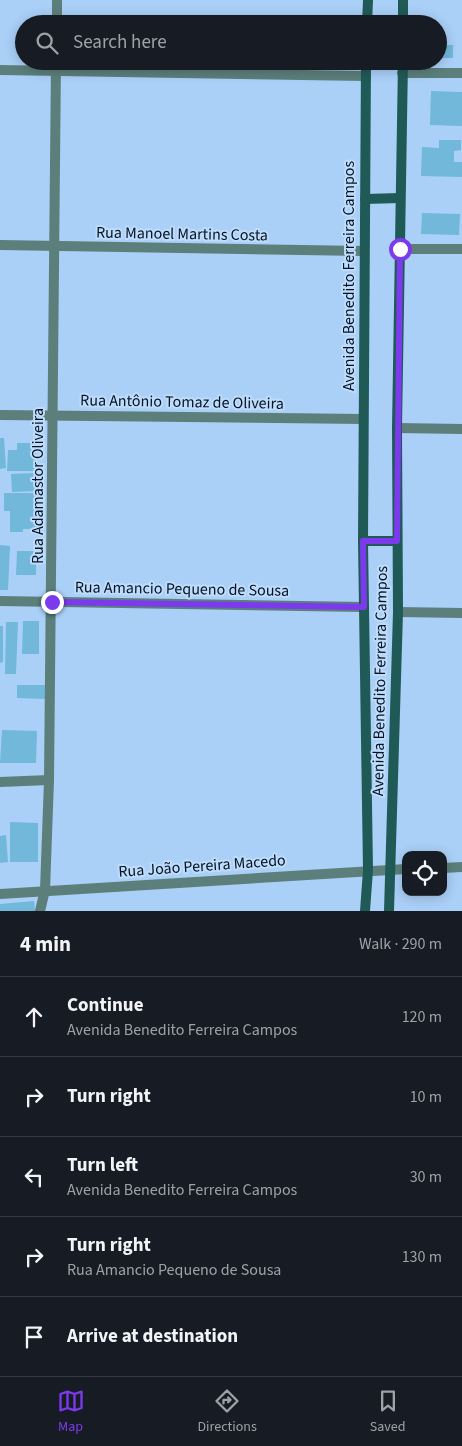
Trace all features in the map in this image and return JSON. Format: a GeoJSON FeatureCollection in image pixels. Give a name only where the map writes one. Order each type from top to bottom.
{"type":"FeatureCollection","features":[{"type":"Feature","properties":{"kind":"street"},"geometry":{"type":"LineString","coordinates":[[56,15],[57,0]]}},
{"type":"Feature","properties":{"kind":"street"},"geometry":{"type":"LineString","coordinates":[[367,15],[368,0]]}},
{"type":"Feature","properties":{"kind":"street"},"geometry":{"type":"LineString","coordinates":[[403,0],[403,15]]}},
{"type":"Feature","properties":{"kind":"street"},"geometry":{"type":"LineString","coordinates":[[0,70],[15,69]]}},
{"type":"Feature","properties":{"kind":"street","name":"Rua Adamastor Oliveira"},"geometry":{"type":"LineString","coordinates":[[40,911],[45,890],[49,780],[56,70]]}},
{"type":"Feature","properties":{"kind":"street"},"geometry":{"type":"LineString","coordinates":[[180,70],[366,76]]}},
{"type":"Feature","properties":{"kind":"street","name":"Avenida Benedito Ferreira Campos"},"geometry":{"type":"LineString","coordinates":[[365,911],[368,870],[363,541],[363,251],[366,70]]}},
{"type":"Feature","properties":{"kind":"street","name":"Avenida Benedito Ferreira Campos"},"geometry":{"type":"LineString","coordinates":[[389,911],[392,870],[398,612],[397,428],[402,70]]}},
{"type":"Feature","properties":{"kind":"street"},"geometry":{"type":"LineString","coordinates":[[402,73],[462,73]]}},
{"type":"Feature","properties":{"kind":"street"},"geometry":{"type":"LineString","coordinates":[[365,199],[400,198]]}},
{"type":"Feature","properties":{"kind":"street","name":"Rua Manoel Martins Costa"},"geometry":{"type":"LineString","coordinates":[[0,246],[363,251]]}},
{"type":"Feature","properties":{"kind":"street"},"geometry":{"type":"LineString","coordinates":[[400,249],[462,249]]}},
{"type":"Feature","properties":{"kind":"street","name":"Rua Antônio Tomaz de Oliveira"},"geometry":{"type":"LineString","coordinates":[[0,415],[363,419]]}},
{"type":"Feature","properties":{"kind":"street"},"geometry":{"type":"LineString","coordinates":[[397,428],[462,429]]}},
{"type":"Feature","properties":{"kind":"street"},"geometry":{"type":"LineString","coordinates":[[363,541],[397,541]]}},
{"type":"Feature","properties":{"kind":"street","name":"Rua Amancio Pequeno de Sousa"},"geometry":{"type":"LineString","coordinates":[[0,601],[364,607]]}},
{"type":"Feature","properties":{"kind":"street"},"geometry":{"type":"LineString","coordinates":[[398,612],[462,613]]}},
{"type":"Feature","properties":{"kind":"street"},"geometry":{"type":"LineString","coordinates":[[0,782],[49,780]]}},
{"type":"Feature","properties":{"kind":"street"},"geometry":{"type":"LineString","coordinates":[[447,868],[462,867]]}},
{"type":"Feature","properties":{"kind":"street","name":"Rua João Pereira Macedo"},"geometry":{"type":"LineString","coordinates":[[0,894],[402,869]]}},
{"type":"Feature","properties":{"kind":"building"},"geometry":{"type":"Polygon","coordinates":[[[447,45],[453,45],[453,58],[447,58],[447,45]]]}},
{"type":"Feature","properties":{"kind":"building"},"geometry":{"type":"Polygon","coordinates":[[[431,91],[462,92],[462,126],[430,125],[431,91]]]}},
{"type":"Feature","properties":{"kind":"building"},"geometry":{"type":"Polygon","coordinates":[[[439,140],[461,140],[461,150],[454,151],[454,162],[462,162],[462,177],[421,176],[422,147],[439,148],[439,140]]]}},
{"type":"Feature","properties":{"kind":"building"},"geometry":{"type":"Polygon","coordinates":[[[422,213],[460,214],[459,235],[421,234],[422,213]]]}},
{"type":"Feature","properties":{"kind":"building"},"geometry":{"type":"Polygon","coordinates":[[[0,438],[4,438],[6,468],[0,469],[0,438]]]}},
{"type":"Feature","properties":{"kind":"building"},"geometry":{"type":"Polygon","coordinates":[[[17,443],[36,443],[36,471],[7,471],[8,450],[17,450],[17,443]]]}},
{"type":"Feature","properties":{"kind":"building"},"geometry":{"type":"Polygon","coordinates":[[[35,473],[36,491],[12,492],[11,474],[35,473]]]}},
{"type":"Feature","properties":{"kind":"building"},"geometry":{"type":"Polygon","coordinates":[[[4,493],[37,493],[37,529],[23,529],[23,532],[10,532],[10,511],[4,511],[4,493]]]}},
{"type":"Feature","properties":{"kind":"building"},"geometry":{"type":"Polygon","coordinates":[[[0,545],[10,546],[8,590],[0,590],[0,545]]]}},
{"type":"Feature","properties":{"kind":"building"},"geometry":{"type":"Polygon","coordinates":[[[17,551],[36,551],[36,575],[16,575],[17,551]]]}},
{"type":"Feature","properties":{"kind":"building"},"geometry":{"type":"Polygon","coordinates":[[[23,621],[39,621],[39,654],[22,654],[23,621]]]}},
{"type":"Feature","properties":{"kind":"building"},"geometry":{"type":"Polygon","coordinates":[[[6,622],[18,622],[16,674],[5,674],[6,622]]]}},
{"type":"Feature","properties":{"kind":"building"},"geometry":{"type":"Polygon","coordinates":[[[0,626],[3,626],[3,662],[0,663],[0,626]]]}},
{"type":"Feature","properties":{"kind":"building"},"geometry":{"type":"Polygon","coordinates":[[[17,685],[45,685],[45,699],[17,698],[17,685]]]}},
{"type":"Feature","properties":{"kind":"building"},"geometry":{"type":"Polygon","coordinates":[[[2,730],[37,731],[36,763],[0,763],[2,730]]]}},
{"type":"Feature","properties":{"kind":"building"},"geometry":{"type":"Polygon","coordinates":[[[10,822],[38,823],[38,862],[10,862],[10,822]]]}},
{"type":"Feature","properties":{"kind":"building"},"geometry":{"type":"Polygon","coordinates":[[[6,835],[8,862],[0,863],[0,836],[6,835]]]}},
{"type":"Feature","properties":{"kind":"building"},"geometry":{"type":"Polygon","coordinates":[[[34,901],[35,911],[0,911],[0,904],[34,901]]]}},
{"type":"Feature","properties":{"kind":"route"},"geometry":{"type":"LineString","coordinates":[[52,602],[364,607],[363,541],[397,541],[400,249]]}}]}
